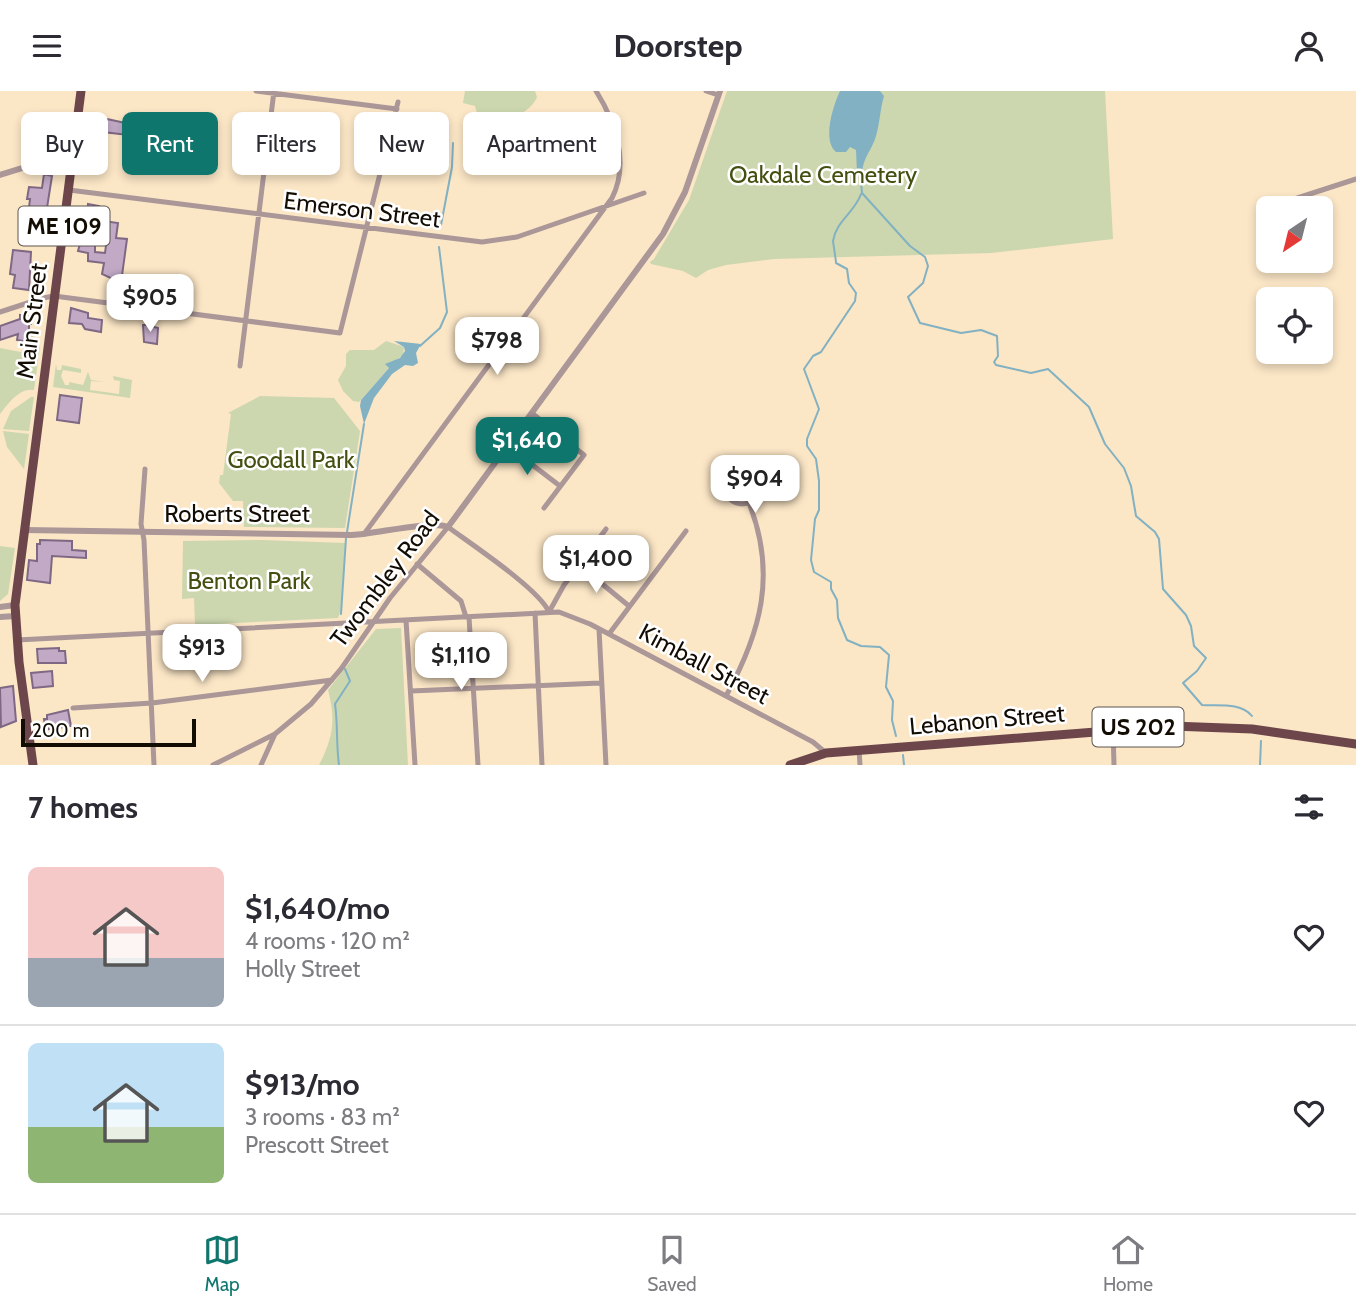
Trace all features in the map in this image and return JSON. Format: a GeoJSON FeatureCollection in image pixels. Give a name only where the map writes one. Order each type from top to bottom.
{"type":"FeatureCollection","features":[{"type":"Feature","properties":{"kind":"highway","name":"Main Street"},"geometry":{"type":"LineString","coordinates":[[79,112],[81,91]]}},
{"type":"Feature","properties":{"kind":"highway","name":"Main Street"},"geometry":{"type":"LineString","coordinates":[[33,765],[15,605],[71,175]]}},
{"type":"Feature","properties":{"kind":"highway","name":"Lebanon Street"},"geometry":{"type":"LineString","coordinates":[[790,765],[825,753],[859,749],[1113,729],[1218,726],[1356,744]]}},
{"type":"Feature","properties":{"kind":"street"},"geometry":{"type":"LineString","coordinates":[[0,312],[43,297],[54,296],[340,333],[398,105],[256,91]]}},
{"type":"Feature","properties":{"kind":"street"},"geometry":{"type":"LineString","coordinates":[[364,534],[608,205],[617,185],[618,141],[612,116],[596,91]]}},
{"type":"Feature","properties":{"kind":"street"},"geometry":{"type":"LineString","coordinates":[[706,91],[719,93]]}},
{"type":"Feature","properties":{"kind":"street"},"geometry":{"type":"LineString","coordinates":[[240,366],[274,92]]}},
{"type":"Feature","properties":{"kind":"street","name":"Twombley Road"},"geometry":{"type":"LineString","coordinates":[[213,765],[275,734],[311,704],[509,447],[669,223],[685,192],[719,93]]}},
{"type":"Feature","properties":{"kind":"street"},"geometry":{"type":"LineString","coordinates":[[0,175],[21,168]]}},
{"type":"Feature","properties":{"kind":"street"},"geometry":{"type":"LineString","coordinates":[[1301,196],[1356,179]]}},
{"type":"Feature","properties":{"kind":"street","name":"Emerson Street"},"geometry":{"type":"LineString","coordinates":[[69,190],[494,242],[517,237],[644,193]]}},
{"type":"Feature","properties":{"kind":"street"},"geometry":{"type":"LineString","coordinates":[[533,414],[584,455],[544,508]]}},
{"type":"Feature","properties":{"kind":"street"},"geometry":{"type":"LineString","coordinates":[[509,447],[560,486]]}},
{"type":"Feature","properties":{"kind":"street"},"geometry":{"type":"LineString","coordinates":[[145,468],[141,524],[149,633],[154,765]]}},
{"type":"Feature","properties":{"kind":"street"},"geometry":{"type":"LineString","coordinates":[[736,472],[749,472],[758,481],[757,493],[749,503],[734,502],[727,494],[727,481],[736,472]]}},
{"type":"Feature","properties":{"kind":"street"},"geometry":{"type":"LineString","coordinates":[[726,696],[749,651],[762,605],[764,581],[761,546],[749,503]]}},
{"type":"Feature","properties":{"kind":"street","name":"Roberts Street"},"geometry":{"type":"LineString","coordinates":[[24,530],[352,535],[431,524],[448,527]]}},
{"type":"Feature","properties":{"kind":"street"},"geometry":{"type":"LineString","coordinates":[[448,527],[527,588],[543,602],[549,612]]}},
{"type":"Feature","properties":{"kind":"street"},"geometry":{"type":"LineString","coordinates":[[549,612],[552,602],[606,529]]}},
{"type":"Feature","properties":{"kind":"street"},"geometry":{"type":"LineString","coordinates":[[609,634],[686,531]]}},
{"type":"Feature","properties":{"kind":"street"},"geometry":{"type":"LineString","coordinates":[[417,564],[461,601],[468,617],[478,765]]}},
{"type":"Feature","properties":{"kind":"street"},"geometry":{"type":"LineString","coordinates":[[579,565],[629,606]]}},
{"type":"Feature","properties":{"kind":"street"},"geometry":{"type":"LineString","coordinates":[[0,607],[15,605]]}},
{"type":"Feature","properties":{"kind":"street","name":"Kimball Street"},"geometry":{"type":"LineString","coordinates":[[17,640],[549,612],[570,615],[609,634],[813,742],[825,753]]}},
{"type":"Feature","properties":{"kind":"street"},"geometry":{"type":"LineString","coordinates":[[535,613],[542,765]]}},
{"type":"Feature","properties":{"kind":"street"},"geometry":{"type":"LineString","coordinates":[[0,617],[15,616]]}},
{"type":"Feature","properties":{"kind":"street"},"geometry":{"type":"LineString","coordinates":[[406,620],[415,765]]}},
{"type":"Feature","properties":{"kind":"street"},"geometry":{"type":"LineString","coordinates":[[599,629],[606,765]]}},
{"type":"Feature","properties":{"kind":"street"},"geometry":{"type":"LineString","coordinates":[[73,708],[152,703],[332,680]]}},
{"type":"Feature","properties":{"kind":"street"},"geometry":{"type":"LineString","coordinates":[[411,691],[600,683]]}},
{"type":"Feature","properties":{"kind":"street"},"geometry":{"type":"LineString","coordinates":[[1113,729],[1114,765]]}},
{"type":"Feature","properties":{"kind":"street"},"geometry":{"type":"LineString","coordinates":[[261,765],[275,734]]}},
{"type":"Feature","properties":{"kind":"street"},"geometry":{"type":"LineString","coordinates":[[859,749],[860,765]]}},
{"type":"Feature","properties":{"kind":"green space"},"geometry":{"type":"Polygon","coordinates":[[[465,91],[535,91],[537,97],[524,112],[477,112],[475,106],[463,103],[465,91]]]}},
{"type":"Feature","properties":{"kind":"green space","name":"Oakdale Cemetery"},"geometry":{"type":"Polygon","coordinates":[[[727,91],[1105,91],[1113,239],[991,253],[774,259],[726,265],[708,270],[696,278],[683,271],[651,264],[689,200],[727,91]]]}},
{"type":"Feature","properties":{"kind":"green space"},"geometry":{"type":"Polygon","coordinates":[[[31,333],[40,347],[34,390],[19,394],[0,414],[0,348],[36,355],[23,351],[22,341],[31,342],[31,333]]]}},
{"type":"Feature","properties":{"kind":"green space"},"geometry":{"type":"Polygon","coordinates":[[[386,341],[404,347],[403,355],[391,364],[386,364],[389,368],[359,402],[353,401],[343,391],[338,380],[346,366],[346,354],[350,350],[374,350],[386,341]]]}},
{"type":"Feature","properties":{"kind":"green space"},"geometry":{"type":"Polygon","coordinates":[[[56,364],[57,370],[61,370],[62,365],[81,369],[81,373],[63,370],[61,376],[65,385],[69,385],[69,382],[83,385],[88,372],[91,380],[105,382],[91,381],[90,390],[119,394],[120,381],[114,380],[113,376],[132,380],[130,398],[53,387],[56,364]]]}},
{"type":"Feature","properties":{"kind":"green space","name":"Goodall Park"},"geometry":{"type":"Polygon","coordinates":[[[260,396],[334,398],[360,431],[345,528],[244,527],[243,501],[233,501],[219,483],[220,475],[223,475],[231,414],[228,413],[260,396]]]}},
{"type":"Feature","properties":{"kind":"green space"},"geometry":{"type":"Polygon","coordinates":[[[34,397],[29,431],[3,429],[11,411],[34,397]]]}},
{"type":"Feature","properties":{"kind":"green space"},"geometry":{"type":"Polygon","coordinates":[[[3,431],[29,434],[24,469],[7,447],[3,431]]]}},
{"type":"Feature","properties":{"kind":"green space"},"geometry":{"type":"Polygon","coordinates":[[[742,474],[751,478],[755,487],[751,496],[742,500],[733,496],[729,487],[733,478],[742,474]]]}},
{"type":"Feature","properties":{"kind":"green space","name":"Benton Park"},"geometry":{"type":"Polygon","coordinates":[[[183,541],[345,543],[341,610],[338,618],[195,625],[194,598],[182,599],[183,541]]]}},
{"type":"Feature","properties":{"kind":"green space"},"geometry":{"type":"Polygon","coordinates":[[[0,546],[15,548],[8,594],[0,601],[0,546]]]}},
{"type":"Feature","properties":{"kind":"green space"},"geometry":{"type":"Polygon","coordinates":[[[401,628],[408,765],[319,765],[332,729],[328,690],[376,629],[401,628]]]}},
{"type":"Feature","properties":{"kind":"water"},"geometry":{"type":"Polygon","coordinates":[[[840,91],[880,91],[884,96],[876,136],[862,173],[857,173],[856,150],[850,147],[846,152],[836,152],[830,140],[832,114],[840,91]]]}},
{"type":"Feature","properties":{"kind":"water"},"geometry":{"type":"Polygon","coordinates":[[[394,341],[421,344],[416,353],[418,363],[413,366],[405,365],[392,374],[374,398],[364,424],[361,400],[389,368],[385,364],[400,358],[405,351],[404,347],[394,341]]]}},
{"type":"Feature","properties":{"kind":"building"},"geometry":{"type":"Polygon","coordinates":[[[108,119],[122,122],[122,134],[108,133],[108,119]]]}},
{"type":"Feature","properties":{"kind":"building"},"geometry":{"type":"Polygon","coordinates":[[[44,175],[52,176],[44,227],[27,225],[29,187],[42,188],[44,175]]]}},
{"type":"Feature","properties":{"kind":"building"},"geometry":{"type":"Polygon","coordinates":[[[88,204],[99,206],[97,220],[118,223],[116,238],[127,239],[120,290],[112,289],[113,279],[102,274],[104,263],[88,261],[88,253],[78,251],[81,240],[95,243],[95,252],[105,253],[108,231],[87,230],[88,204]]]}},
{"type":"Feature","properties":{"kind":"building"},"geometry":{"type":"Polygon","coordinates":[[[13,250],[31,252],[29,290],[13,288],[15,275],[10,274],[13,250]]]}},
{"type":"Feature","properties":{"kind":"building"},"geometry":{"type":"Polygon","coordinates":[[[71,308],[88,313],[88,318],[102,320],[101,332],[85,329],[82,324],[69,323],[71,308]]]}},
{"type":"Feature","properties":{"kind":"building"},"geometry":{"type":"Polygon","coordinates":[[[20,315],[32,317],[29,324],[29,342],[17,340],[18,334],[0,340],[0,326],[20,319],[20,315]]]}},
{"type":"Feature","properties":{"kind":"building"},"geometry":{"type":"Polygon","coordinates":[[[143,325],[154,325],[158,328],[157,344],[144,342],[143,325]]]}},
{"type":"Feature","properties":{"kind":"building"},"geometry":{"type":"Polygon","coordinates":[[[60,395],[82,398],[79,423],[57,420],[60,395]]]}},
{"type":"Feature","properties":{"kind":"building"},"geometry":{"type":"Polygon","coordinates":[[[40,540],[72,541],[72,550],[86,551],[86,558],[52,556],[50,583],[27,580],[29,560],[37,561],[37,544],[40,544],[40,540]]]}},
{"type":"Feature","properties":{"kind":"building"},"geometry":{"type":"Polygon","coordinates":[[[59,648],[59,651],[65,651],[66,663],[38,663],[37,649],[59,648]]]}},
{"type":"Feature","properties":{"kind":"building"},"geometry":{"type":"Polygon","coordinates":[[[52,671],[53,686],[33,688],[31,673],[52,671]]]}},
{"type":"Feature","properties":{"kind":"building"},"geometry":{"type":"Polygon","coordinates":[[[13,686],[16,721],[1,727],[0,688],[13,686]]]}},
{"type":"Feature","properties":{"kind":"building"},"geometry":{"type":"Polygon","coordinates":[[[68,710],[71,726],[49,729],[49,726],[45,726],[44,719],[47,719],[47,715],[68,710]]]}},
{"type":"Feature","properties":{"kind":"waterway"},"geometry":{"type":"LineString","coordinates":[[441,225],[452,167],[453,143]]}},
{"type":"Feature","properties":{"kind":"waterway"},"geometry":{"type":"LineString","coordinates":[[860,172],[862,193],[910,246],[925,257],[928,266],[923,283],[908,297],[920,323],[961,333],[981,330],[997,336],[998,356],[994,362],[996,365],[1031,373],[1048,369],[1089,407],[1105,444],[1124,468],[1131,486],[1136,516],[1155,532],[1159,539],[1163,589],[1186,615],[1194,646],[1206,658],[1197,671],[1183,683],[1202,705],[1236,707],[1252,716]]}},
{"type":"Feature","properties":{"kind":"waterway"},"geometry":{"type":"LineString","coordinates":[[861,194],[838,228],[833,241],[836,263],[847,269],[849,283],[856,293],[855,301],[821,352],[813,356],[804,369],[819,409],[807,439],[807,446],[816,459],[819,481],[819,510],[815,519],[811,560],[814,572],[831,582],[831,589],[837,600],[838,618],[847,640],[861,646],[880,647],[889,655],[886,687],[893,701],[892,720],[896,736]]}},
{"type":"Feature","properties":{"kind":"waterway"},"geometry":{"type":"LineString","coordinates":[[420,346],[440,328],[447,312],[439,247]]}},
{"type":"Feature","properties":{"kind":"waterway"},"geometry":{"type":"LineString","coordinates":[[347,532],[364,424]]}},
{"type":"Feature","properties":{"kind":"waterway"},"geometry":{"type":"LineString","coordinates":[[341,614],[346,538]]}},
{"type":"Feature","properties":{"kind":"waterway"},"geometry":{"type":"LineString","coordinates":[[339,765],[335,704],[350,681],[345,669]]}},
{"type":"Feature","properties":{"kind":"waterway"},"geometry":{"type":"LineString","coordinates":[[1260,765],[1261,741]]}},
{"type":"Feature","properties":{"kind":"waterway"},"geometry":{"type":"LineString","coordinates":[[903,755],[904,765]]}}]}
